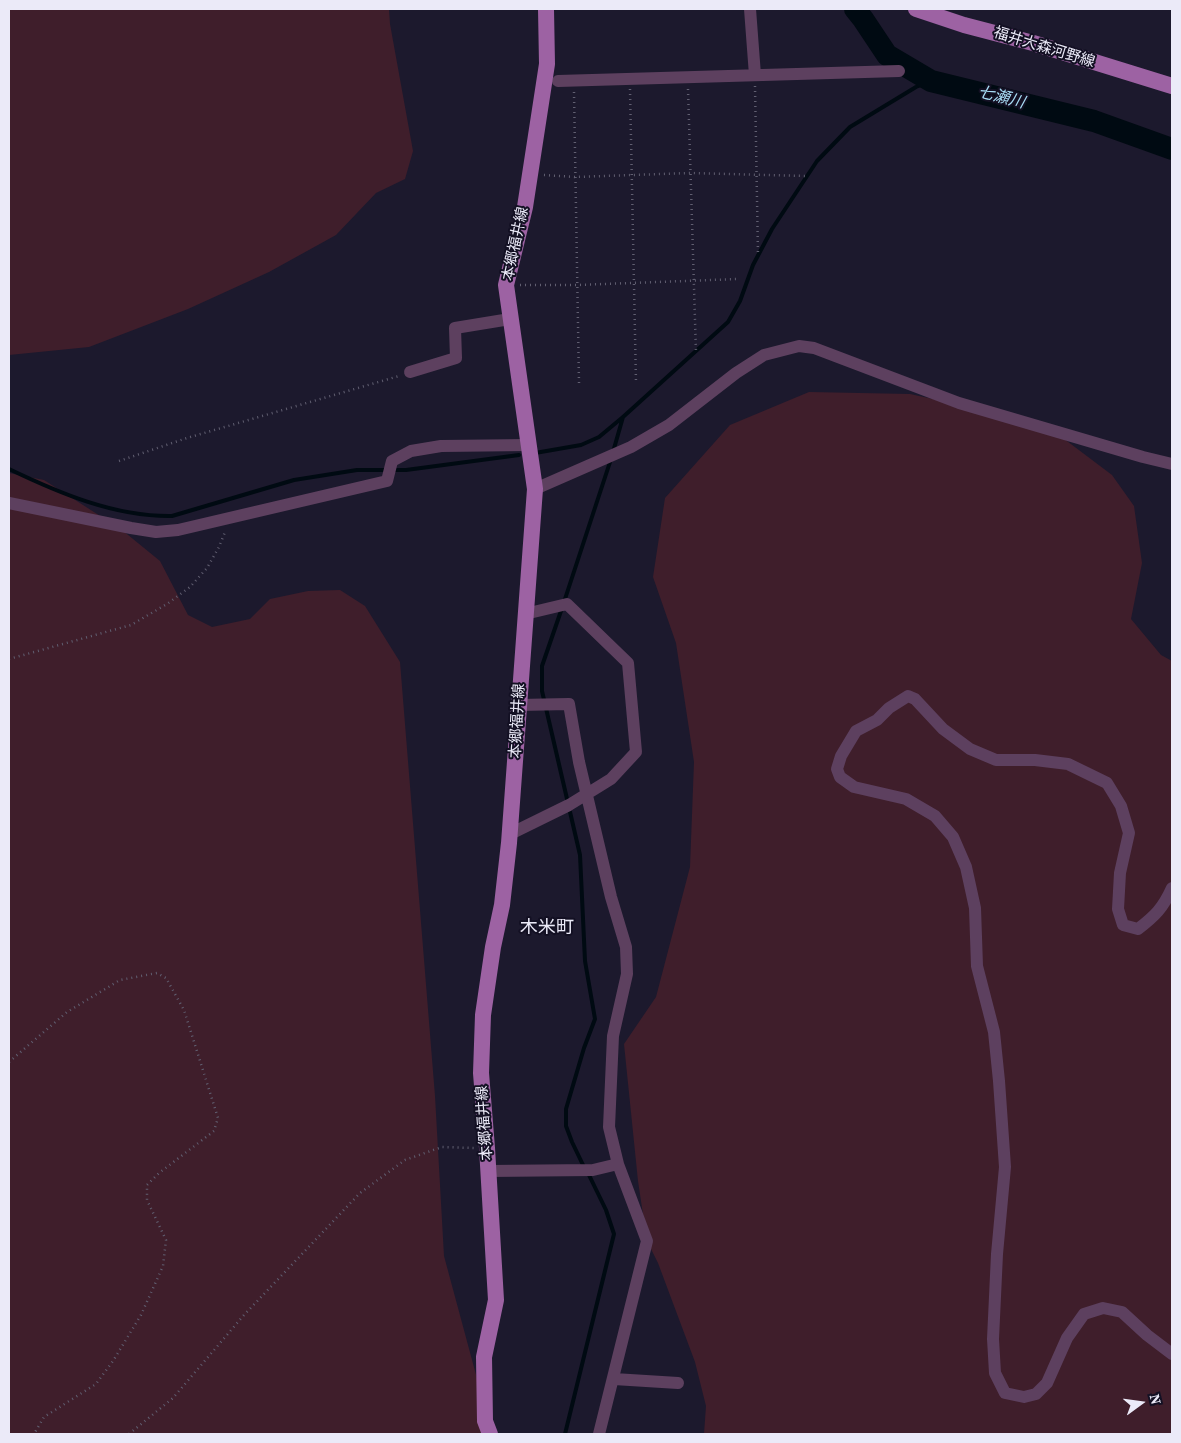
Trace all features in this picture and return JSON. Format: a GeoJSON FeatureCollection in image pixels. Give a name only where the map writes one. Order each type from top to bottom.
{"type":"FeatureCollection","features":[{"type":"Feature","properties":{"kind":"main road","name":"本郷福井線"},"geometry":{"type":"LineString","coordinates":[[490,1434],[485,1421],[484,1357],[496,1300],[481,1073],[483,1015],[493,947],[502,904],[510,834],[535,490],[506,285],[524,207],[547,64],[546,9]]}},
{"type":"Feature","properties":{"kind":"main road","name":"福井大森河野線"},"geometry":{"type":"LineString","coordinates":[[917,9],[964,25],[1033,42],[1172,86]]}},
{"type":"Feature","properties":{"kind":"street"},"geometry":{"type":"LineString","coordinates":[[750,9],[755,75]]}},
{"type":"Feature","properties":{"kind":"street"},"geometry":{"type":"LineString","coordinates":[[558,81],[900,71]]}},
{"type":"Feature","properties":{"kind":"street"},"geometry":{"type":"LineString","coordinates":[[410,372],[456,358],[455,328],[510,319]]}},
{"type":"Feature","properties":{"kind":"street"},"geometry":{"type":"LineString","coordinates":[[535,490],[631,447],[669,425],[736,373],[764,355],[799,346],[814,348],[959,403],[1172,464]]}},
{"type":"Feature","properties":{"kind":"street"},"geometry":{"type":"LineString","coordinates":[[9,502],[131,528],[156,532],[178,530],[387,481],[392,461],[411,451],[441,446],[529,445]]}},
{"type":"Feature","properties":{"kind":"street"},"geometry":{"type":"LineString","coordinates":[[510,834],[588,794],[611,780],[636,752],[628,663],[568,604],[525,614]]}},
{"type":"Feature","properties":{"kind":"street"},"geometry":{"type":"LineString","coordinates":[[1172,888],[1165,904],[1155,916],[1138,929],[1123,925],[1118,908],[1120,882],[1129,833],[1121,806],[1107,783],[1068,764],[1035,760],[996,760],[970,749],[943,730],[915,698],[908,696],[889,708],[878,720],[856,731],[841,756],[837,769],[840,776],[854,787],[906,799],[935,816],[953,837],[966,867],[975,908],[976,966],[994,1032],[999,1081],[1005,1167],[997,1254],[993,1339],[995,1373],[1005,1393],[1024,1398],[1036,1394],[1047,1383],[1067,1338],[1084,1314],[1103,1308],[1122,1312],[1147,1335],[1172,1354]]}},
{"type":"Feature","properties":{"kind":"street"},"geometry":{"type":"LineString","coordinates":[[519,705],[569,704],[579,762],[611,897],[626,947],[627,974],[613,1036],[609,1127],[618,1164],[647,1241],[599,1434]]}},
{"type":"Feature","properties":{"kind":"street"},"geometry":{"type":"LineString","coordinates":[[488,1171],[593,1170],[618,1164]]}},
{"type":"Feature","properties":{"kind":"street"},"geometry":{"type":"LineString","coordinates":[[614,1379],[678,1383]]}},
{"type":"Feature","properties":{"kind":"path"},"geometry":{"type":"LineString","coordinates":[[755,75],[758,255]]}},
{"type":"Feature","properties":{"kind":"path"},"geometry":{"type":"LineString","coordinates":[[688,77],[696,353]]}},
{"type":"Feature","properties":{"kind":"path"},"geometry":{"type":"LineString","coordinates":[[630,78],[636,383]]}},
{"type":"Feature","properties":{"kind":"path"},"geometry":{"type":"LineString","coordinates":[[573,80],[579,383]]}},
{"type":"Feature","properties":{"kind":"path"},"geometry":{"type":"LineString","coordinates":[[530,174],[575,177],[690,173],[807,176]]}},
{"type":"Feature","properties":{"kind":"path"},"geometry":{"type":"LineString","coordinates":[[506,285],[577,285],[738,279]]}},
{"type":"Feature","properties":{"kind":"path"},"geometry":{"type":"LineString","coordinates":[[119,460],[410,372]]}},
{"type":"Feature","properties":{"kind":"path"},"geometry":{"type":"LineString","coordinates":[[9,659],[131,625],[167,604],[190,587],[207,568],[219,547],[230,518]]}},
{"type":"Feature","properties":{"kind":"path"},"geometry":{"type":"LineString","coordinates":[[9,1062],[67,1012],[120,980],[157,973],[166,978],[184,1010],[218,1118],[214,1131],[159,1173],[147,1185],[147,1200],[166,1240],[163,1266],[141,1315],[113,1361],[96,1384],[44,1417],[34,1434]]}},
{"type":"Feature","properties":{"kind":"path"},"geometry":{"type":"LineString","coordinates":[[129,1434],[173,1398],[244,1316],[360,1193],[405,1160],[442,1147],[487,1148]]}},
{"type":"Feature","properties":{"kind":"shaded area"},"geometry":{"type":"Polygon","coordinates":[[[9,9],[389,9],[390,24],[413,151],[405,179],[376,193],[336,235],[269,272],[188,309],[89,347],[9,355],[9,9]]]}},
{"type":"Feature","properties":{"kind":"shaded area"},"geometry":{"type":"Polygon","coordinates":[[[809,392],[910,394],[1043,423],[1112,475],[1134,506],[1142,563],[1131,619],[1161,655],[1172,661],[1172,1434],[704,1434],[706,1406],[695,1362],[658,1263],[647,1241],[638,1181],[624,1044],[656,997],[690,867],[694,762],[676,643],[653,577],[665,498],[730,425],[809,392]]]}},
{"type":"Feature","properties":{"kind":"shaded area"},"geometry":{"type":"Polygon","coordinates":[[[9,473],[44,480],[122,530],[160,561],[188,615],[212,627],[250,619],[270,599],[308,591],[340,590],[365,606],[400,662],[435,1096],[444,1256],[492,1434],[9,1434],[9,473]]]}},
{"type":"Feature","properties":{"kind":"waterway","name":"七瀬川"},"geometry":{"type":"LineString","coordinates":[[855,9],[887,55],[931,81],[1094,121],[1172,149]]}},
{"type":"Feature","properties":{"kind":"waterway"},"geometry":{"type":"LineString","coordinates":[[535,453],[581,445],[599,437],[728,322],[740,301],[753,265],[772,229],[817,161],[850,127],[916,87],[931,81]]}},
{"type":"Feature","properties":{"kind":"waterway"},"geometry":{"type":"LineString","coordinates":[[613,452],[623,417]]}},
{"type":"Feature","properties":{"kind":"waterway"},"geometry":{"type":"LineString","coordinates":[[9,469],[48,487],[88,502],[130,512],[172,516],[294,480],[357,470],[406,470],[519,455]]}},
{"type":"Feature","properties":{"kind":"waterway"},"geometry":{"type":"LineString","coordinates":[[564,602],[611,459]]}},
{"type":"Feature","properties":{"kind":"waterway"},"geometry":{"type":"LineString","coordinates":[[562,608],[542,666],[542,691],[580,855],[585,961],[595,1019],[584,1048],[566,1109],[566,1126],[584,1167]]}},
{"type":"Feature","properties":{"kind":"waterway"},"geometry":{"type":"LineString","coordinates":[[565,1434],[614,1234],[606,1210],[588,1173]]}},
{"type":"Feature","properties":{"kind":"district","name":"木米町"},"geometry":{"type":"Point","coordinates":[547,928]}}]}
